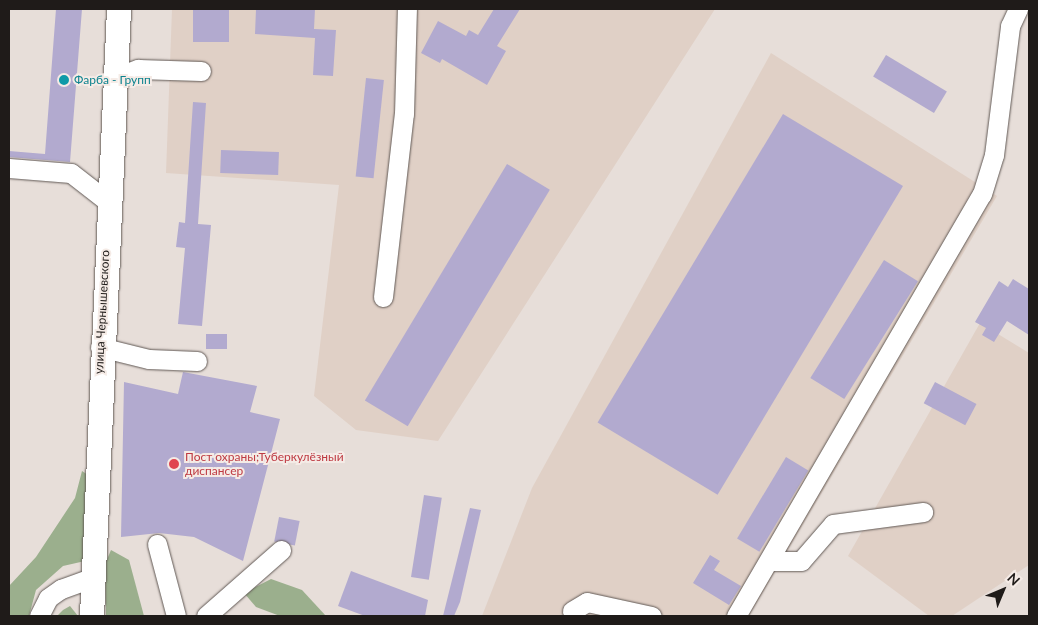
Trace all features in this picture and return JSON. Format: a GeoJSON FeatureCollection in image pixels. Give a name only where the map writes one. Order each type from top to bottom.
{"type":"FeatureCollection","features":[{"type":"Feature","properties":{"kind":"main road","name":"улица Чернышевского"},"geometry":{"type":"LineString","coordinates":[[92,616],[100,348],[119,9]]}},
{"type":"Feature","properties":{"kind":"street"},"geometry":{"type":"LineString","coordinates":[[383,297],[404,114],[408,9]]}},
{"type":"Feature","properties":{"kind":"street"},"geometry":{"type":"LineString","coordinates":[[736,616],[982,194],[994,155],[1010,26],[1018,9]]}},
{"type":"Feature","properties":{"kind":"street"},"geometry":{"type":"LineString","coordinates":[[114,78],[138,69],[201,71]]}},
{"type":"Feature","properties":{"kind":"street"},"geometry":{"type":"LineString","coordinates":[[9,168],[71,173],[107,202]]}},
{"type":"Feature","properties":{"kind":"street"},"geometry":{"type":"LineString","coordinates":[[100,348],[149,359],[197,361]]}},
{"type":"Feature","properties":{"kind":"street"},"geometry":{"type":"LineString","coordinates":[[769,561],[801,560],[833,524],[923,512]]}},
{"type":"Feature","properties":{"kind":"street"},"geometry":{"type":"LineString","coordinates":[[157,544],[176,616]]}},
{"type":"Feature","properties":{"kind":"street"},"geometry":{"type":"LineString","coordinates":[[206,616],[281,550]]}},
{"type":"Feature","properties":{"kind":"street"},"geometry":{"type":"LineString","coordinates":[[39,616],[54,594],[92,578]]}},
{"type":"Feature","properties":{"kind":"street"},"geometry":{"type":"LineString","coordinates":[[572,611],[587,602],[652,616]]}},
{"type":"Feature","properties":{"kind":"shaded area"},"geometry":{"type":"Polygon","coordinates":[[[172,9],[715,9],[438,441],[356,430],[314,396],[339,185],[166,173],[172,9]]]}},
{"type":"Feature","properties":{"kind":"shaded area"},"geometry":{"type":"Polygon","coordinates":[[[771,53],[997,196],[749,616],[482,616],[532,488],[771,53]]]}},
{"type":"Feature","properties":{"kind":"shaded area"},"geometry":{"type":"Polygon","coordinates":[[[980,323],[1029,353],[1029,565],[952,616],[929,616],[848,556],[980,323]]]}},
{"type":"Feature","properties":{"kind":"green space"},"geometry":{"type":"Polygon","coordinates":[[[82,471],[88,475],[85,561],[63,566],[36,590],[29,616],[9,616],[9,586],[36,557],[75,498],[82,471]]]}},
{"type":"Feature","properties":{"kind":"green space"},"geometry":{"type":"Polygon","coordinates":[[[111,550],[129,560],[144,616],[106,616],[105,564],[111,550]]]}},
{"type":"Feature","properties":{"kind":"green space"},"geometry":{"type":"Polygon","coordinates":[[[271,579],[302,590],[326,616],[280,616],[256,607],[244,593],[271,579]]]}},
{"type":"Feature","properties":{"kind":"green space"},"geometry":{"type":"Polygon","coordinates":[[[70,606],[78,616],[57,616],[63,610],[70,606]]]}},
{"type":"Feature","properties":{"kind":"building","name":"Фарба - Групп"},"geometry":{"type":"Polygon","coordinates":[[[56,9],[82,9],[70,162],[9,157],[9,151],[45,154],[56,9]]]}},
{"type":"Feature","properties":{"kind":"building"},"geometry":{"type":"Polygon","coordinates":[[[193,9],[229,9],[229,42],[193,42],[193,9]]]}},
{"type":"Feature","properties":{"kind":"building"},"geometry":{"type":"Polygon","coordinates":[[[256,9],[315,9],[314,29],[336,30],[333,76],[313,75],[315,38],[255,34],[256,9]]]}},
{"type":"Feature","properties":{"kind":"building"},"geometry":{"type":"Polygon","coordinates":[[[494,9],[520,9],[497,46],[506,51],[487,85],[442,59],[440,63],[421,53],[438,21],[466,36],[469,30],[478,35],[494,9]]]}},
{"type":"Feature","properties":{"kind":"building"},"geometry":{"type":"Polygon","coordinates":[[[886,55],[947,92],[934,113],[873,76],[886,55]]]}},
{"type":"Feature","properties":{"kind":"building"},"geometry":{"type":"Polygon","coordinates":[[[366,78],[384,80],[374,178],[356,176],[366,78]]]}},
{"type":"Feature","properties":{"kind":"building"},"geometry":{"type":"Polygon","coordinates":[[[193,102],[206,103],[198,224],[211,225],[202,326],[178,324],[185,248],[176,247],[179,222],[185,223],[193,102]]]}},
{"type":"Feature","properties":{"kind":"building"},"geometry":{"type":"Polygon","coordinates":[[[783,114],[903,186],[718,495],[598,423],[783,114]]]}},
{"type":"Feature","properties":{"kind":"building"},"geometry":{"type":"Polygon","coordinates":[[[221,150],[279,152],[278,175],[220,173],[221,150]]]}},
{"type":"Feature","properties":{"kind":"building"},"geometry":{"type":"Polygon","coordinates":[[[507,164],[550,190],[408,426],[365,401],[507,164]]]}},
{"type":"Feature","properties":{"kind":"building"},"geometry":{"type":"Polygon","coordinates":[[[884,260],[918,281],[844,399],[810,378],[884,260]]]}},
{"type":"Feature","properties":{"kind":"building"},"geometry":{"type":"Polygon","coordinates":[[[1013,279],[1029,289],[1029,335],[1007,321],[994,342],[982,335],[986,328],[975,322],[999,281],[1008,287],[1013,279]]]}},
{"type":"Feature","properties":{"kind":"building"},"geometry":{"type":"Polygon","coordinates":[[[206,334],[227,334],[227,349],[206,349],[206,334]]]}},
{"type":"Feature","properties":{"kind":"building","name":"Пост охраны;Туберкулёзный диспансер"},"geometry":{"type":"Polygon","coordinates":[[[183,372],[257,386],[250,412],[280,419],[243,561],[194,537],[159,533],[121,537],[124,382],[178,394],[183,372]]]}},
{"type":"Feature","properties":{"kind":"building"},"geometry":{"type":"Polygon","coordinates":[[[935,382],[976,404],[965,425],[924,403],[935,382]]]}},
{"type":"Feature","properties":{"kind":"building"},"geometry":{"type":"Polygon","coordinates":[[[786,457],[808,470],[759,552],[737,538],[786,457]]]}},
{"type":"Feature","properties":{"kind":"building"},"geometry":{"type":"Polygon","coordinates":[[[424,495],[442,498],[429,580],[411,577],[424,495]]]}},
{"type":"Feature","properties":{"kind":"building"},"geometry":{"type":"Polygon","coordinates":[[[470,508],[481,510],[460,602],[454,616],[443,616],[470,508]]]}},
{"type":"Feature","properties":{"kind":"building"},"geometry":{"type":"Polygon","coordinates":[[[279,517],[300,521],[295,546],[274,542],[279,517]]]}},
{"type":"Feature","properties":{"kind":"building"},"geometry":{"type":"Polygon","coordinates":[[[710,555],[720,561],[714,570],[741,586],[729,605],[693,583],[710,555]]]}},
{"type":"Feature","properties":{"kind":"building"},"geometry":{"type":"Polygon","coordinates":[[[351,571],[428,600],[425,616],[365,616],[338,606],[351,571]]]}},
{"type":"Feature","properties":{"kind":"place","name":"Фарба - Групп"},"geometry":{"type":"Point","coordinates":[64,80]}},
{"type":"Feature","properties":{"kind":"place","name":"Пост охраны;Туберкулёзный диспансер"},"geometry":{"type":"Point","coordinates":[174,464]}}]}
